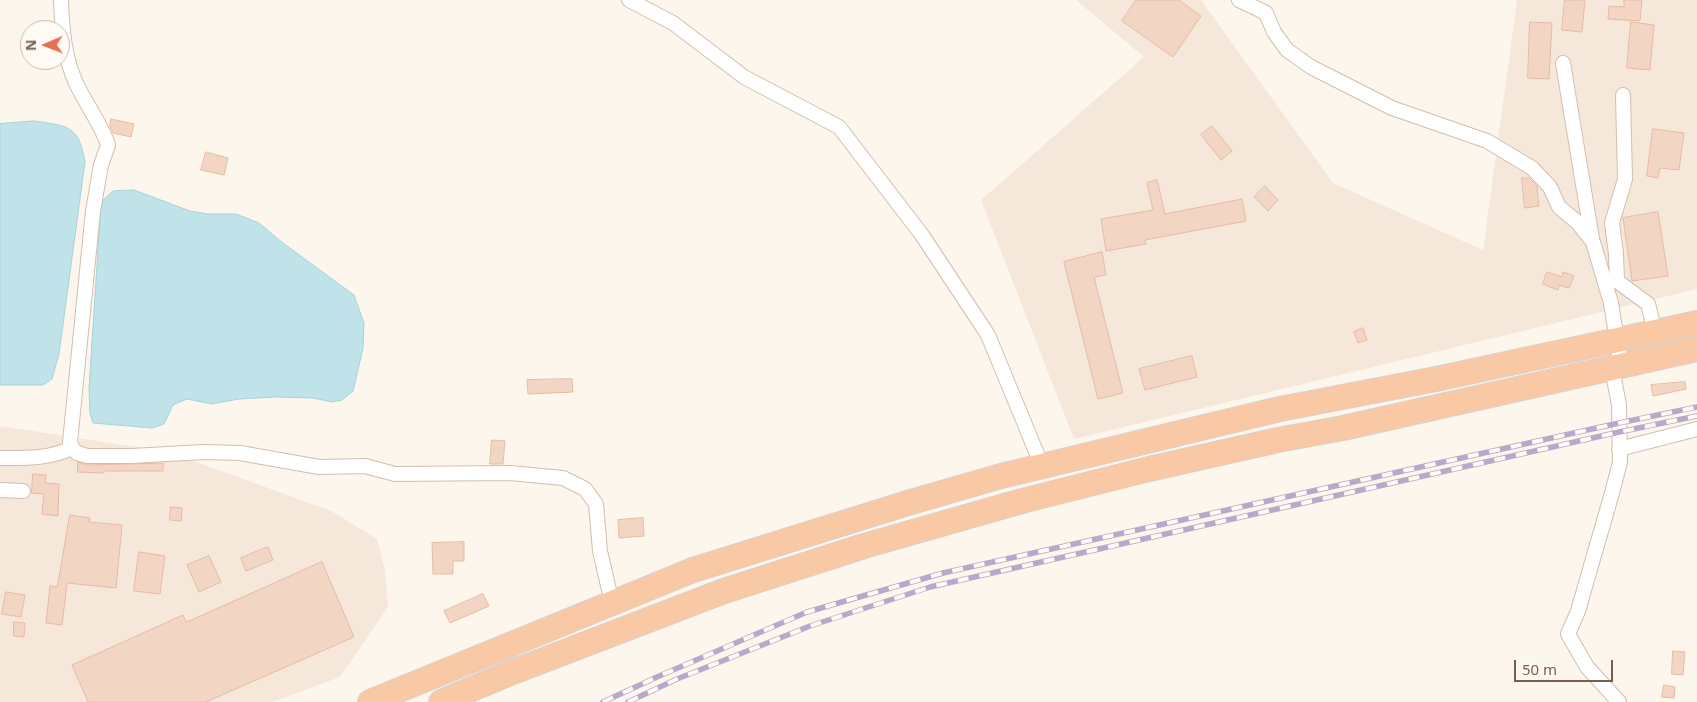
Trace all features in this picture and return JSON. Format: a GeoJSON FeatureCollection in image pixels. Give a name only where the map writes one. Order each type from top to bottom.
{"type":"FeatureCollection","features":[{"type":"Feature","properties":{"kind":"highway"},"geometry":{"type":"LineString","coordinates":[[370,702],[693,570],[758,548],[911,502],[1042,466],[1280,410],[1697,323]]}},
{"type":"Feature","properties":{"kind":"highway"},"geometry":{"type":"LineString","coordinates":[[442,702],[510,673],[724,591],[864,546],[1013,503],[1149,469],[1697,349]]}},
{"type":"Feature","properties":{"kind":"street"},"geometry":{"type":"LineString","coordinates":[[62,0],[62,22],[67,60],[76,83],[108,145],[101,165],[93,210],[70,442],[72,448],[77,453],[87,456],[132,456],[203,452],[240,453],[319,467],[365,466],[395,474],[510,473],[563,478],[580,485],[596,504],[600,551],[612,603]]}},
{"type":"Feature","properties":{"kind":"street"},"geometry":{"type":"LineString","coordinates":[[629,0],[673,23],[744,77],[839,127],[922,235],[988,335],[1042,466]]}},
{"type":"Feature","properties":{"kind":"street"},"geometry":{"type":"LineString","coordinates":[[1239,0],[1266,12],[1274,32],[1287,50],[1311,67],[1392,108],[1487,141],[1532,168],[1550,187],[1559,207],[1577,222],[1593,242]]}},
{"type":"Feature","properties":{"kind":"street"},"geometry":{"type":"LineString","coordinates":[[1563,63],[1593,242],[1611,303],[1617,341],[1616,367],[1620,462],[1578,611],[1568,634],[1587,667],[1620,702]]}},
{"type":"Feature","properties":{"kind":"street"},"geometry":{"type":"LineString","coordinates":[[1622,95],[1625,179],[1612,222],[1617,280],[1648,304],[1655,332]]}},
{"type":"Feature","properties":{"kind":"street"},"geometry":{"type":"LineString","coordinates":[[1619,449],[1697,429]]}},
{"type":"Feature","properties":{"kind":"street"},"geometry":{"type":"LineString","coordinates":[[0,458],[45,457],[57,455],[72,448]]}},
{"type":"Feature","properties":{"kind":"street"},"geometry":{"type":"LineString","coordinates":[[0,490],[23,491]]}},
{"type":"Feature","properties":{"kind":"shaded area"},"geometry":{"type":"Polygon","coordinates":[[[1076,0],[1201,0],[1333,183],[1483,250],[1517,0],[1697,0],[1697,289],[1074,439],[981,200],[1144,57],[1076,0]]]}},
{"type":"Feature","properties":{"kind":"shaded area"},"geometry":{"type":"Polygon","coordinates":[[[0,426],[169,452],[331,511],[377,539],[385,571],[388,607],[340,677],[273,702],[0,702],[0,426]]]}},
{"type":"Feature","properties":{"kind":"water"},"geometry":{"type":"Polygon","coordinates":[[[34,121],[63,126],[75,134],[85,162],[59,354],[52,379],[43,385],[0,385],[0,124],[34,121]]]}},
{"type":"Feature","properties":{"kind":"water"},"geometry":{"type":"Polygon","coordinates":[[[134,190],[190,211],[208,214],[236,214],[259,223],[354,295],[364,323],[363,348],[353,391],[342,400],[332,402],[313,398],[275,397],[239,399],[212,404],[187,399],[173,405],[164,424],[152,428],[93,423],[90,414],[89,389],[101,202],[113,191],[134,190]]]}},
{"type":"Feature","properties":{"kind":"building"},"geometry":{"type":"Polygon","coordinates":[[[1136,0],[1179,0],[1201,16],[1173,57],[1122,21],[1136,0]]]}},
{"type":"Feature","properties":{"kind":"building"},"geometry":{"type":"Polygon","coordinates":[[[1565,0],[1585,0],[1582,32],[1562,30],[1565,0]]]}},
{"type":"Feature","properties":{"kind":"building"},"geometry":{"type":"Polygon","coordinates":[[[1624,0],[1642,0],[1640,21],[1608,19],[1609,6],[1624,7],[1624,0]]]}},
{"type":"Feature","properties":{"kind":"building"},"geometry":{"type":"Polygon","coordinates":[[[1530,22],[1552,23],[1549,79],[1528,78],[1530,22]]]}},
{"type":"Feature","properties":{"kind":"building"},"geometry":{"type":"Polygon","coordinates":[[[1631,22],[1654,25],[1650,70],[1627,68],[1631,22]]]}},
{"type":"Feature","properties":{"kind":"building"},"geometry":{"type":"Polygon","coordinates":[[[111,119],[134,124],[131,137],[113,133],[110,126],[111,119]]]}},
{"type":"Feature","properties":{"kind":"building"},"geometry":{"type":"Polygon","coordinates":[[[1212,126],[1232,151],[1221,160],[1201,135],[1212,126]]]}},
{"type":"Feature","properties":{"kind":"building"},"geometry":{"type":"Polygon","coordinates":[[[1653,129],[1684,133],[1679,170],[1660,168],[1658,178],[1647,176],[1653,129]]]}},
{"type":"Feature","properties":{"kind":"building"},"geometry":{"type":"Polygon","coordinates":[[[206,152],[228,158],[224,175],[201,170],[206,152]]]}},
{"type":"Feature","properties":{"kind":"building"},"geometry":{"type":"Polygon","coordinates":[[[1522,178],[1529,178],[1537,186],[1539,206],[1525,208],[1522,178]]]}},
{"type":"Feature","properties":{"kind":"building"},"geometry":{"type":"Polygon","coordinates":[[[1157,180],[1165,214],[1242,199],[1246,221],[1145,240],[1146,244],[1106,251],[1101,219],[1153,210],[1147,183],[1157,180]]]}},
{"type":"Feature","properties":{"kind":"building"},"geometry":{"type":"Polygon","coordinates":[[[1265,186],[1278,200],[1268,211],[1254,197],[1265,186]]]}},
{"type":"Feature","properties":{"kind":"building"},"geometry":{"type":"Polygon","coordinates":[[[1658,212],[1668,276],[1632,281],[1623,218],[1658,212]]]}},
{"type":"Feature","properties":{"kind":"building"},"geometry":{"type":"Polygon","coordinates":[[[1102,252],[1106,275],[1094,277],[1123,393],[1098,399],[1064,262],[1102,252]]]}},
{"type":"Feature","properties":{"kind":"building"},"geometry":{"type":"Polygon","coordinates":[[[1547,272],[1562,277],[1563,272],[1574,276],[1569,288],[1559,285],[1558,290],[1543,284],[1547,272]]]}},
{"type":"Feature","properties":{"kind":"building"},"geometry":{"type":"Polygon","coordinates":[[[1363,328],[1367,340],[1358,343],[1354,332],[1363,328]]]}},
{"type":"Feature","properties":{"kind":"building"},"geometry":{"type":"Polygon","coordinates":[[[1192,356],[1197,377],[1145,390],[1139,369],[1192,356]]]}},
{"type":"Feature","properties":{"kind":"building"},"geometry":{"type":"Polygon","coordinates":[[[572,379],[573,392],[528,394],[527,380],[572,379]]]}},
{"type":"Feature","properties":{"kind":"building"},"geometry":{"type":"Polygon","coordinates":[[[1685,382],[1686,389],[1653,396],[1651,385],[1685,382]]]}},
{"type":"Feature","properties":{"kind":"building"},"geometry":{"type":"Polygon","coordinates":[[[492,440],[505,441],[503,464],[490,464],[492,440]]]}},
{"type":"Feature","properties":{"kind":"building"},"geometry":{"type":"Polygon","coordinates":[[[78,462],[87,465],[163,463],[163,471],[78,472],[78,462]]]}},
{"type":"Feature","properties":{"kind":"building"},"geometry":{"type":"Polygon","coordinates":[[[33,474],[46,475],[45,483],[59,484],[58,516],[42,514],[44,494],[32,493],[33,474]]]}},
{"type":"Feature","properties":{"kind":"building"},"geometry":{"type":"Polygon","coordinates":[[[171,507],[182,508],[181,521],[170,520],[171,507]]]}},
{"type":"Feature","properties":{"kind":"building"},"geometry":{"type":"Polygon","coordinates":[[[70,515],[90,518],[89,522],[122,525],[116,588],[67,583],[62,625],[46,623],[50,586],[57,587],[70,515]]]}},
{"type":"Feature","properties":{"kind":"building"},"geometry":{"type":"Polygon","coordinates":[[[643,518],[644,536],[619,538],[618,520],[643,518]]]}},
{"type":"Feature","properties":{"kind":"building"},"geometry":{"type":"Polygon","coordinates":[[[464,542],[464,561],[453,561],[453,574],[433,574],[432,543],[464,542]]]}},
{"type":"Feature","properties":{"kind":"building"},"geometry":{"type":"Polygon","coordinates":[[[268,547],[273,560],[246,571],[241,558],[268,547]]]}},
{"type":"Feature","properties":{"kind":"building"},"geometry":{"type":"Polygon","coordinates":[[[139,552],[165,556],[160,594],[134,591],[139,552]]]}},
{"type":"Feature","properties":{"kind":"building"},"geometry":{"type":"Polygon","coordinates":[[[209,556],[221,582],[199,592],[187,565],[209,556]]]}},
{"type":"Feature","properties":{"kind":"building"},"geometry":{"type":"Polygon","coordinates":[[[322,562],[354,637],[206,702],[88,702],[72,665],[183,615],[186,622],[322,562]]]}},
{"type":"Feature","properties":{"kind":"building"},"geometry":{"type":"Polygon","coordinates":[[[6,592],[25,595],[21,617],[2,614],[6,592]]]}},
{"type":"Feature","properties":{"kind":"building"},"geometry":{"type":"Polygon","coordinates":[[[483,594],[489,606],[450,623],[444,611],[483,594]]]}},
{"type":"Feature","properties":{"kind":"building"},"geometry":{"type":"Polygon","coordinates":[[[14,622],[25,623],[24,637],[14,636],[14,622]]]}},
{"type":"Feature","properties":{"kind":"building"},"geometry":{"type":"Polygon","coordinates":[[[1673,651],[1685,652],[1683,675],[1672,674],[1673,651]]]}},
{"type":"Feature","properties":{"kind":"building"},"geometry":{"type":"Polygon","coordinates":[[[1664,685],[1675,687],[1674,698],[1662,697],[1664,685]]]}},
{"type":"Feature","properties":{"kind":"railway"},"geometry":{"type":"LineString","coordinates":[[603,702],[807,612],[943,573],[1697,407]]}},
{"type":"Feature","properties":{"kind":"railway"},"geometry":{"type":"LineString","coordinates":[[628,702],[677,679],[810,626],[930,587],[1697,416]]}}]}
